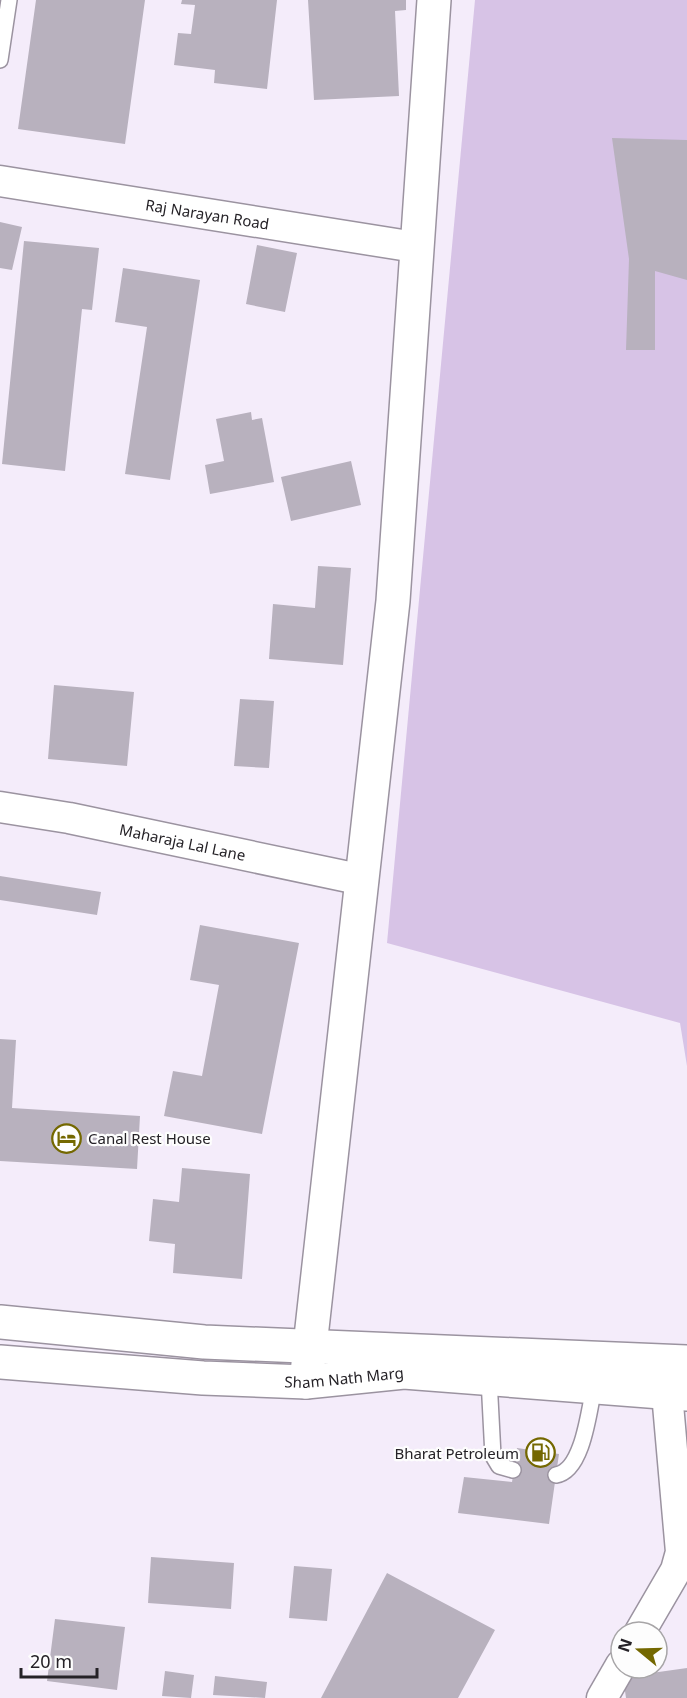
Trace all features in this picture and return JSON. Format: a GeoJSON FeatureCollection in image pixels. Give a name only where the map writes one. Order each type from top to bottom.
{"type":"FeatureCollection","features":[{"type":"Feature","properties":{"kind":"main road"},"geometry":{"type":"LineString","coordinates":[[306,1382],[393,600],[415,247],[434,0]]}},
{"type":"Feature","properties":{"kind":"main road","name":"Sham Nath Marg"},"geometry":{"type":"LineString","coordinates":[[5,1321],[204,1342],[687,1362]]}},
{"type":"Feature","properties":{"kind":"main road","name":"Sham Nath Marg"},"geometry":{"type":"LineString","coordinates":[[0,1362],[203,1378],[306,1382],[404,1372],[677,1394]]}},
{"type":"Feature","properties":{"kind":"street","name":"Raj Narayan Road"},"geometry":{"type":"LineString","coordinates":[[0,180],[415,247]]}},
{"type":"Feature","properties":{"kind":"street","name":"Maharaja Lal Lane"},"geometry":{"type":"LineString","coordinates":[[0,807],[69,818],[363,880]]}},
{"type":"Feature","properties":{"kind":"street"},"geometry":{"type":"LineString","coordinates":[[647,1620],[676,1569],[681,1552],[677,1394]]}},
{"type":"Feature","properties":{"kind":"street"},"geometry":{"type":"LineString","coordinates":[[602,1698],[612,1680]]}},
{"type":"Feature","properties":{"kind":"lane"},"geometry":{"type":"LineString","coordinates":[[0,60],[9,0]]}},
{"type":"Feature","properties":{"kind":"lane"},"geometry":{"type":"LineString","coordinates":[[489,1379],[493,1456],[499,1466],[513,1470]]}},
{"type":"Feature","properties":{"kind":"lane"},"geometry":{"type":"LineString","coordinates":[[556,1475],[565,1473],[576,1461],[594,1387]]}},
{"type":"Feature","properties":{"kind":"shaded area"},"geometry":{"type":"Polygon","coordinates":[[[475,0],[687,0],[687,1066],[680,1023],[387,943],[475,0]]]}},
{"type":"Feature","properties":{"kind":"building"},"geometry":{"type":"Polygon","coordinates":[[[36,0],[145,0],[125,144],[18,129],[36,0]]]}},
{"type":"Feature","properties":{"kind":"building"},"geometry":{"type":"Polygon","coordinates":[[[182,0],[277,0],[267,89],[214,83],[215,70],[174,65],[178,33],[191,34],[195,5],[181,4],[182,0]]]}},
{"type":"Feature","properties":{"kind":"building"},"geometry":{"type":"Polygon","coordinates":[[[308,0],[406,0],[406,10],[395,11],[399,96],[314,100],[308,0]]]}},
{"type":"Feature","properties":{"kind":"building"},"geometry":{"type":"Polygon","coordinates":[[[612,138],[687,140],[687,280],[655,271],[655,350],[626,350],[629,259],[612,138]]]}},
{"type":"Feature","properties":{"kind":"building"},"geometry":{"type":"Polygon","coordinates":[[[0,222],[22,227],[12,270],[0,268],[0,222]]]}},
{"type":"Feature","properties":{"kind":"building"},"geometry":{"type":"Polygon","coordinates":[[[24,241],[99,248],[92,310],[82,309],[65,471],[2,464],[24,241]]]}},
{"type":"Feature","properties":{"kind":"building"},"geometry":{"type":"Polygon","coordinates":[[[257,245],[297,253],[285,312],[246,304],[257,245]]]}},
{"type":"Feature","properties":{"kind":"building"},"geometry":{"type":"Polygon","coordinates":[[[123,268],[200,280],[170,480],[125,474],[147,327],[115,322],[123,268]]]}},
{"type":"Feature","properties":{"kind":"building"},"geometry":{"type":"Polygon","coordinates":[[[251,412],[252,420],[262,418],[274,482],[210,494],[205,465],[224,461],[216,419],[251,412]]]}},
{"type":"Feature","properties":{"kind":"building"},"geometry":{"type":"Polygon","coordinates":[[[351,461],[361,505],[291,521],[281,477],[351,461]]]}},
{"type":"Feature","properties":{"kind":"building"},"geometry":{"type":"Polygon","coordinates":[[[318,566],[351,568],[343,665],[269,659],[273,604],[315,608],[318,566]]]}},
{"type":"Feature","properties":{"kind":"building"},"geometry":{"type":"Polygon","coordinates":[[[54,685],[134,692],[127,766],[48,759],[54,685]]]}},
{"type":"Feature","properties":{"kind":"building"},"geometry":{"type":"Polygon","coordinates":[[[240,699],[274,701],[269,768],[234,766],[240,699]]]}},
{"type":"Feature","properties":{"kind":"building"},"geometry":{"type":"Polygon","coordinates":[[[0,876],[101,892],[97,915],[0,900],[0,876]]]}},
{"type":"Feature","properties":{"kind":"building"},"geometry":{"type":"Polygon","coordinates":[[[200,925],[299,943],[262,1134],[164,1116],[173,1071],[202,1076],[219,985],[190,980],[200,925]]]}},
{"type":"Feature","properties":{"kind":"building"},"geometry":{"type":"Polygon","coordinates":[[[0,1039],[16,1040],[12,1108],[140,1116],[137,1169],[0,1161],[0,1039]]]}},
{"type":"Feature","properties":{"kind":"building"},"geometry":{"type":"Polygon","coordinates":[[[182,1168],[250,1174],[242,1279],[173,1273],[175,1244],[149,1241],[153,1199],[179,1202],[182,1168]]]}},
{"type":"Feature","properties":{"kind":"building"},"geometry":{"type":"Polygon","coordinates":[[[517,1448],[559,1454],[549,1524],[458,1513],[464,1477],[512,1482],[517,1448]]]}},
{"type":"Feature","properties":{"kind":"building"},"geometry":{"type":"Polygon","coordinates":[[[151,1557],[234,1563],[231,1609],[148,1603],[151,1557]]]}},
{"type":"Feature","properties":{"kind":"building"},"geometry":{"type":"Polygon","coordinates":[[[294,1566],[332,1569],[327,1621],[289,1618],[294,1566]]]}},
{"type":"Feature","properties":{"kind":"building"},"geometry":{"type":"Polygon","coordinates":[[[387,1573],[495,1630],[458,1698],[321,1698],[387,1573]]]}},
{"type":"Feature","properties":{"kind":"building"},"geometry":{"type":"Polygon","coordinates":[[[55,1619],[125,1627],[117,1690],[47,1681],[55,1619]]]}},
{"type":"Feature","properties":{"kind":"building"},"geometry":{"type":"Polygon","coordinates":[[[687,1668],[687,1698],[626,1698],[623,1680],[669,1680],[669,1671],[687,1668]]]}},
{"type":"Feature","properties":{"kind":"building"},"geometry":{"type":"Polygon","coordinates":[[[165,1671],[194,1675],[191,1698],[162,1696],[165,1671]]]}},
{"type":"Feature","properties":{"kind":"building"},"geometry":{"type":"Polygon","coordinates":[[[215,1676],[267,1682],[265,1698],[213,1695],[215,1676]]]}},
{"type":"Feature","properties":{"kind":"place","name":"Canal Rest House"},"geometry":{"type":"Point","coordinates":[67,1138]}},
{"type":"Feature","properties":{"kind":"place","name":"Bharat Petroleum"},"geometry":{"type":"Point","coordinates":[540,1453]}}]}
